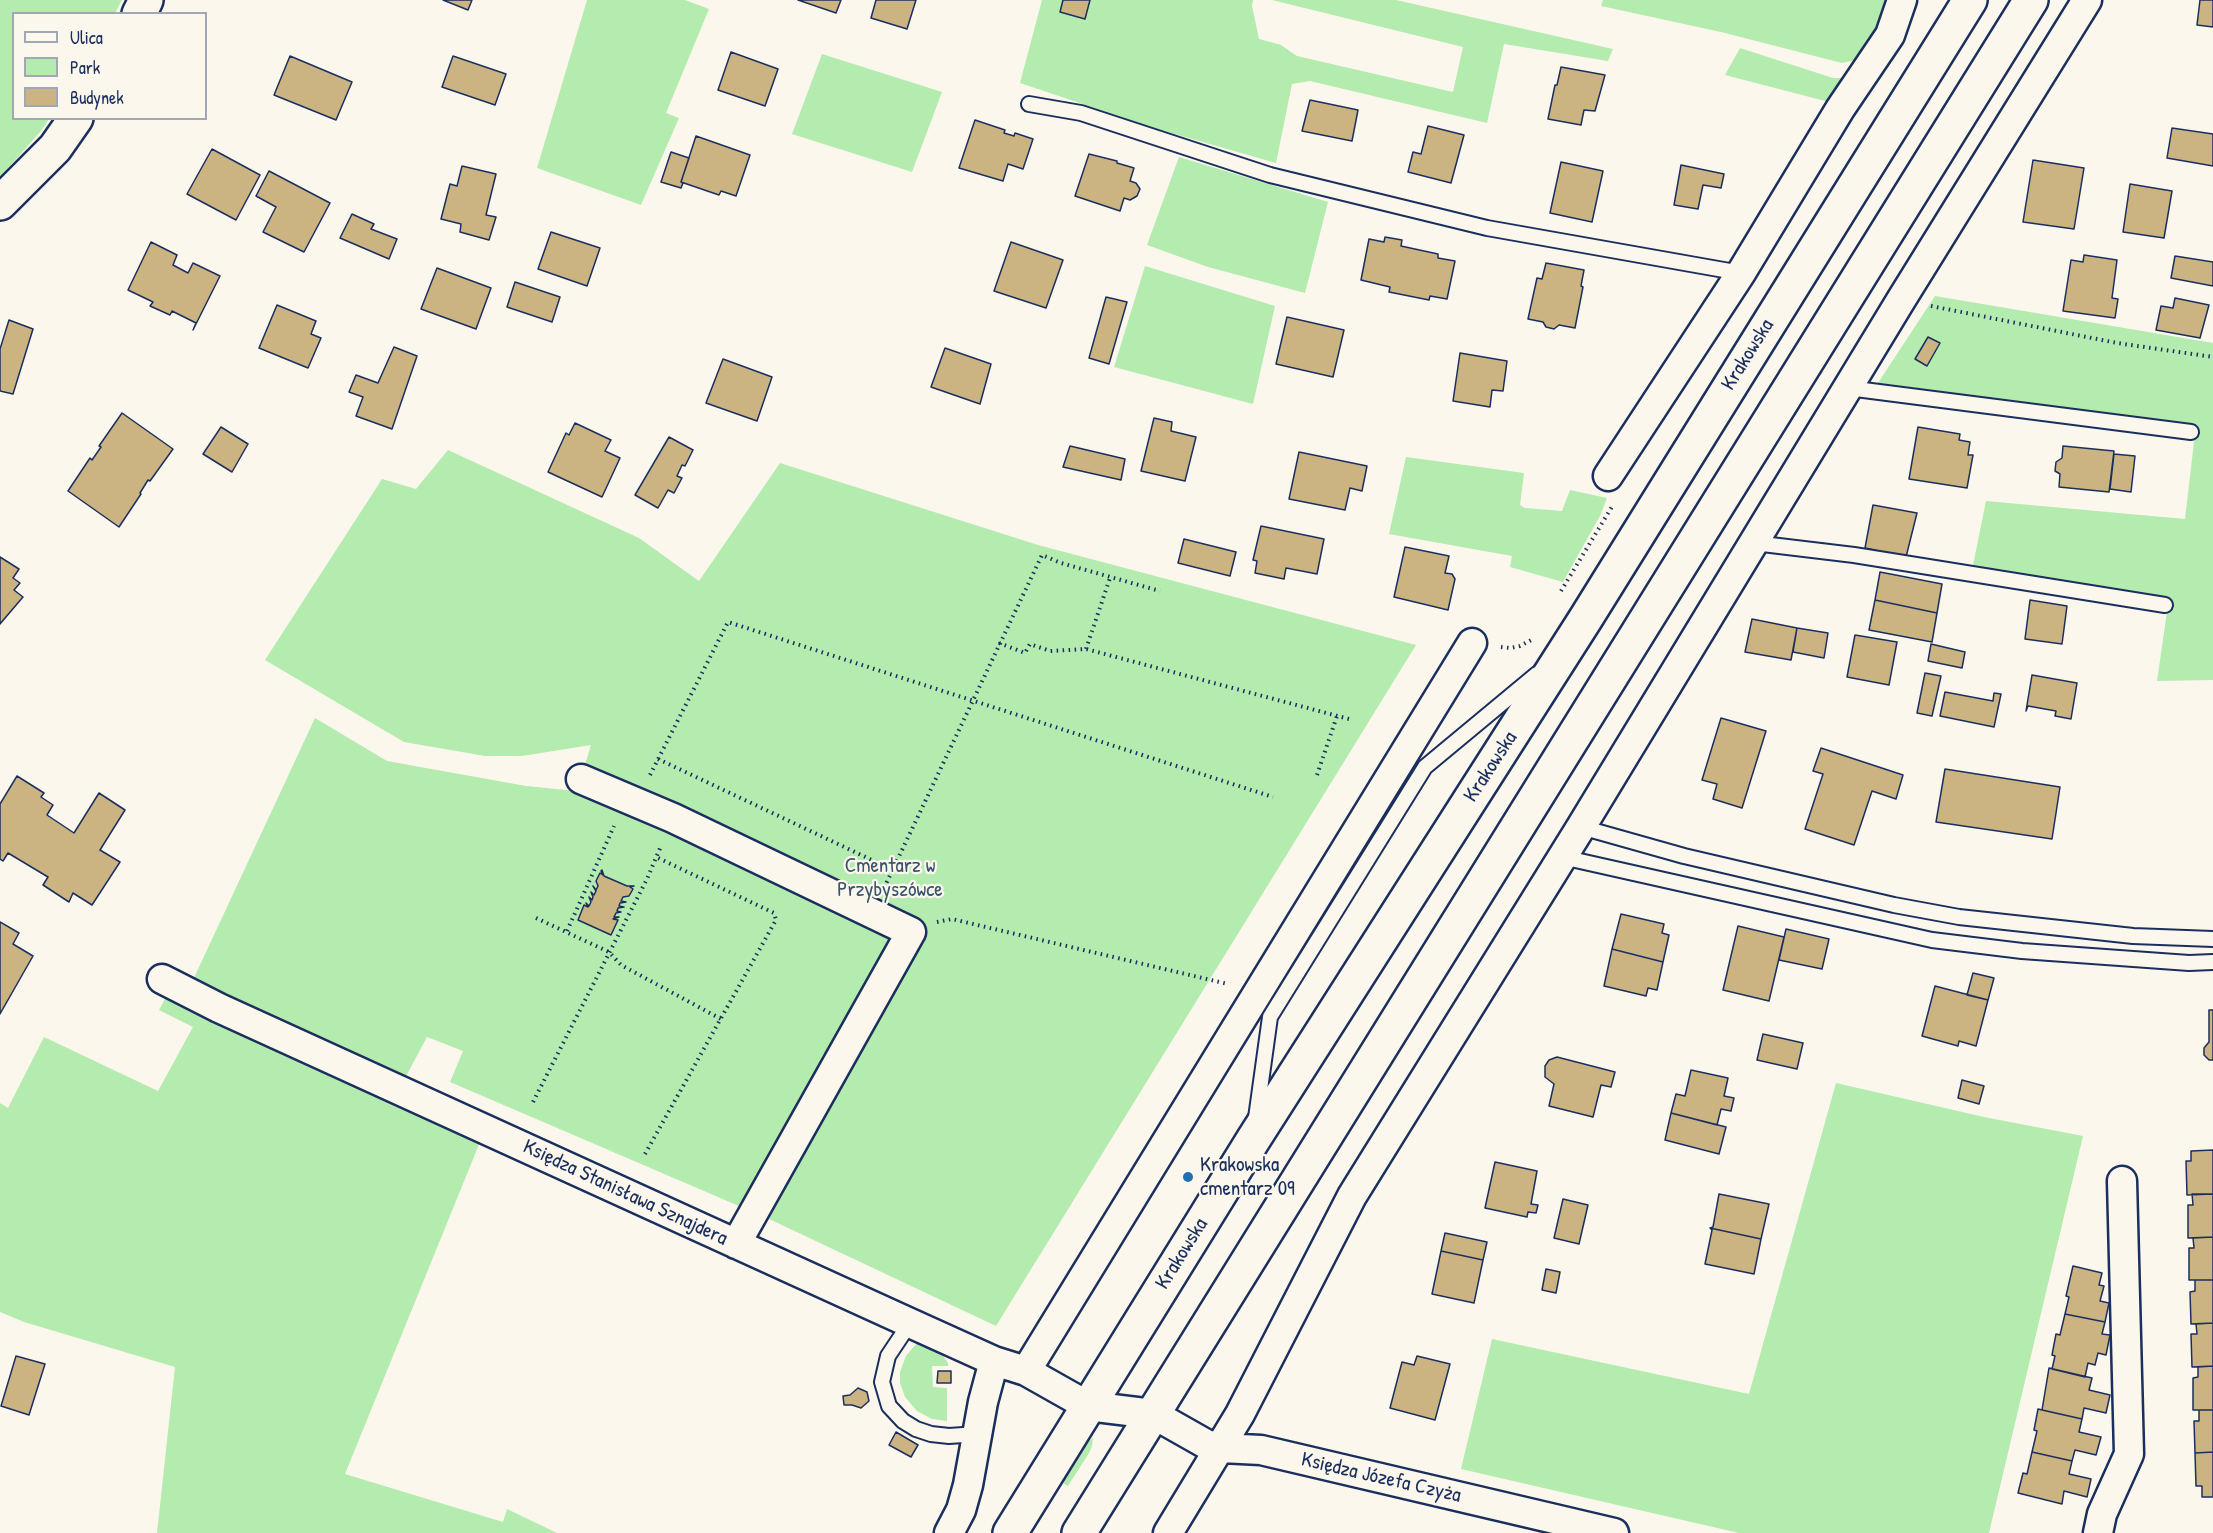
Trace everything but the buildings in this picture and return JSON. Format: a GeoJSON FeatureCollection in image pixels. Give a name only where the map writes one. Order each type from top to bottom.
{"type":"FeatureCollection","features":[{"type":"Feature","properties":{"kind":"main road","name":"Krakowska"},"geometry":{"type":"LineString","coordinates":[[1010,1533],[1253,1140],[1566,650],[1970,0]]}},
{"type":"Feature","properties":{"kind":"main road"},"geometry":{"type":"LineString","coordinates":[[1079,1533],[2031,0]]}},
{"type":"Feature","properties":{"kind":"main road"},"geometry":{"type":"LineString","coordinates":[[0,203],[55,148],[75,120]]}},
{"type":"Feature","properties":{"kind":"street"},"geometry":{"type":"LineString","coordinates":[[1608,476],[1741,273],[1836,115],[1890,34],[1902,0]]}},
{"type":"Feature","properties":{"kind":"street"},"geometry":{"type":"LineString","coordinates":[[1168,1533],[1240,1414],[1352,1196],[1581,827],[1901,300],[2087,0]]}},
{"type":"Feature","properties":{"kind":"street"},"geometry":{"type":"LineString","coordinates":[[1026,1371],[1472,643]]}},
{"type":"Feature","properties":{"kind":"street"},"geometry":{"type":"LineString","coordinates":[[581,779],[673,818],[911,932],[736,1244]]}},
{"type":"Feature","properties":{"kind":"street","name":"Księdza Stanisława Sznajdera"},"geometry":{"type":"LineString","coordinates":[[162,979],[219,1008],[910,1323],[994,1361],[1026,1371],[1088,1406]]}},
{"type":"Feature","properties":{"kind":"street"},"geometry":{"type":"LineString","coordinates":[[2098,1533],[2102,1514],[2128,1454],[2121,1181]]}},
{"type":"Feature","properties":{"kind":"street"},"geometry":{"type":"LineString","coordinates":[[949,1533],[961,1510],[966,1494],[983,1402],[994,1361]]}},
{"type":"Feature","properties":{"kind":"street"},"geometry":{"type":"LineString","coordinates":[[1088,1406],[1153,1414]]}},
{"type":"Feature","properties":{"kind":"street","name":"Księdza Józefa Czyża"},"geometry":{"type":"LineString","coordinates":[[1153,1414],[1206,1444],[1221,1448],[1261,1450],[1614,1533]]}},
{"type":"Feature","properties":{"kind":"lane"},"geometry":{"type":"LineString","coordinates":[[1029,104],[1081,113],[1270,175],[1487,228],[1741,273]]}},
{"type":"Feature","properties":{"kind":"lane"},"geometry":{"type":"LineString","coordinates":[[1848,388],[2191,432]]}},
{"type":"Feature","properties":{"kind":"lane"},"geometry":{"type":"LineString","coordinates":[[1754,543],[1854,555],[2166,605]]}},
{"type":"Feature","properties":{"kind":"lane"},"geometry":{"type":"LineString","coordinates":[[1370,808],[1425,767],[1566,650]]}},
{"type":"Feature","properties":{"kind":"lane"},"geometry":{"type":"LineString","coordinates":[[1253,1140],[1270,1017],[1425,767]]}},
{"type":"Feature","properties":{"kind":"lane"},"geometry":{"type":"LineString","coordinates":[[1581,827],[1684,856],[1894,905],[1959,917],[2133,936],[2213,939]]}},
{"type":"Feature","properties":{"kind":"lane"},"geometry":{"type":"LineString","coordinates":[[1562,857],[1932,940],[2022,951],[2189,963],[2213,962]]}},
{"type":"Feature","properties":{"kind":"lane"},"geometry":{"type":"LineString","coordinates":[[910,1323],[888,1356],[882,1382],[889,1406],[903,1421],[931,1434],[949,1436],[978,1434]]}},
{"type":"Feature","properties":{"kind":"path"},"geometry":{"type":"LineString","coordinates":[[1901,300],[2117,343],[2213,357]]}},
{"type":"Feature","properties":{"kind":"path"},"geometry":{"type":"LineString","coordinates":[[1561,592],[1616,500],[1608,476]]}},
{"type":"Feature","properties":{"kind":"path"},"geometry":{"type":"LineString","coordinates":[[872,913],[1042,555],[1060,563],[1160,591]]}},
{"type":"Feature","properties":{"kind":"path"},"geometry":{"type":"LineString","coordinates":[[1086,649],[1110,578]]}},
{"type":"Feature","properties":{"kind":"path"},"geometry":{"type":"LineString","coordinates":[[567,931],[631,800],[658,759],[728,622],[1273,796]]}},
{"type":"Feature","properties":{"kind":"path"},"geometry":{"type":"LineString","coordinates":[[1472,643],[1510,648],[1532,640],[1538,631]]}},
{"type":"Feature","properties":{"kind":"path"},"geometry":{"type":"LineString","coordinates":[[999,643],[1025,653],[1030,644],[1050,651],[1086,649],[1349,719]]}},
{"type":"Feature","properties":{"kind":"path"},"geometry":{"type":"LineString","coordinates":[[1317,775],[1337,716]]}},
{"type":"Feature","properties":{"kind":"path"},"geometry":{"type":"LineString","coordinates":[[658,759],[892,870]]}},
{"type":"Feature","properties":{"kind":"path"},"geometry":{"type":"LineString","coordinates":[[533,1102],[656,857],[673,818]]}},
{"type":"Feature","properties":{"kind":"path"},"geometry":{"type":"LineString","coordinates":[[645,1154],[776,920],[774,912],[656,857]]}},
{"type":"Feature","properties":{"kind":"path"},"geometry":{"type":"LineString","coordinates":[[536,918],[609,952],[621,965],[721,1019]]}},
{"type":"Feature","properties":{"kind":"path"},"geometry":{"type":"LineString","coordinates":[[911,932],[931,923],[952,920],[1247,988],[1257,993]]}},
{"type":"Feature","properties":{"kind":"green space"},"geometry":{"type":"Polygon","coordinates":[[[0,0],[122,0],[116,12],[12,12],[12,120],[48,120],[0,177],[0,0]]]}},
{"type":"Feature","properties":{"kind":"green space"},"geometry":{"type":"Polygon","coordinates":[[[587,0],[685,0],[709,9],[666,113],[679,118],[641,205],[537,168],[587,0]]]}},
{"type":"Feature","properties":{"kind":"green space"},"geometry":{"type":"Polygon","coordinates":[[[1042,0],[1253,0],[1252,6],[1259,39],[1281,45],[1297,56],[1453,92],[1463,47],[1272,0],[1396,0],[1613,49],[1608,61],[1504,44],[1487,123],[1310,81],[1292,84],[1276,163],[1154,128],[1020,83],[1042,0]]]}},
{"type":"Feature","properties":{"kind":"green space"},"geometry":{"type":"Polygon","coordinates":[[[1603,0],[1890,0],[1871,44],[1861,59],[1842,63],[1721,32],[1601,6],[1603,0]]]}},
{"type":"Feature","properties":{"kind":"green space"},"geometry":{"type":"Polygon","coordinates":[[[1740,48],[1833,78],[1847,78],[1833,103],[1725,75],[1740,48]]]}},
{"type":"Feature","properties":{"kind":"green space"},"geometry":{"type":"Polygon","coordinates":[[[822,54],[942,92],[912,172],[792,134],[822,54]]]}},
{"type":"Feature","properties":{"kind":"green space"},"geometry":{"type":"Polygon","coordinates":[[[1179,157],[1328,202],[1305,293],[1208,267],[1147,245],[1179,157]]]}},
{"type":"Feature","properties":{"kind":"green space"},"geometry":{"type":"Polygon","coordinates":[[[1145,266],[1275,306],[1253,404],[1114,367],[1145,266]]]}},
{"type":"Feature","properties":{"kind":"green space"},"geometry":{"type":"Polygon","coordinates":[[[1935,296],[2213,343],[2213,680],[2157,681],[2169,598],[1972,570],[1986,501],[2185,519],[2196,425],[1878,383],[1935,296]]]}},
{"type":"Feature","properties":{"kind":"green space","name":"Cmentarz w Przybyszówce"},"geometry":{"type":"Polygon","coordinates":[[[448,450],[639,538],[699,581],[780,463],[1038,545],[1416,645],[996,1326],[767,1218],[450,1082],[463,1051],[427,1037],[405,1078],[193,980],[315,718],[387,761],[526,786],[577,791],[591,745],[522,756],[485,756],[404,742],[265,660],[382,479],[416,489],[448,450]]]}},
{"type":"Feature","properties":{"kind":"green space"},"geometry":{"type":"Polygon","coordinates":[[[1406,457],[1524,473],[1520,505],[1525,508],[1562,511],[1570,490],[1607,498],[1600,516],[1563,582],[1510,567],[1512,556],[1389,534],[1406,457]]]}},
{"type":"Feature","properties":{"kind":"green space"},"geometry":{"type":"Polygon","coordinates":[[[166,997],[480,1142],[345,1474],[503,1522],[507,1509],[557,1533],[157,1533],[175,1367],[24,1322],[0,1312],[0,1103],[8,1108],[44,1037],[158,1091],[193,1027],[159,1010],[166,997]]]}},
{"type":"Feature","properties":{"kind":"green space"},"geometry":{"type":"Polygon","coordinates":[[[1836,1083],[1984,1117],[2083,1136],[1989,1533],[1739,1533],[1461,1469],[1492,1339],[1749,1394],[1836,1083]]]}},
{"type":"Feature","properties":{"kind":"green space"},"geometry":{"type":"Polygon","coordinates":[[[917,1343],[941,1353],[948,1363],[948,1366],[932,1366],[933,1387],[947,1388],[947,1421],[932,1419],[917,1411],[905,1397],[900,1383],[900,1372],[906,1356],[917,1343]]]}},
{"type":"Feature","properties":{"kind":"green space"},"geometry":{"type":"Polygon","coordinates":[[[1093,1438],[1089,1453],[1068,1486],[1061,1482],[1087,1442],[1093,1438]]]}},
{"type":"Feature","properties":{"kind":"place","name":"Krakowska cmentarz 09"},"geometry":{"type":"Point","coordinates":[1188,1177]}}]}
